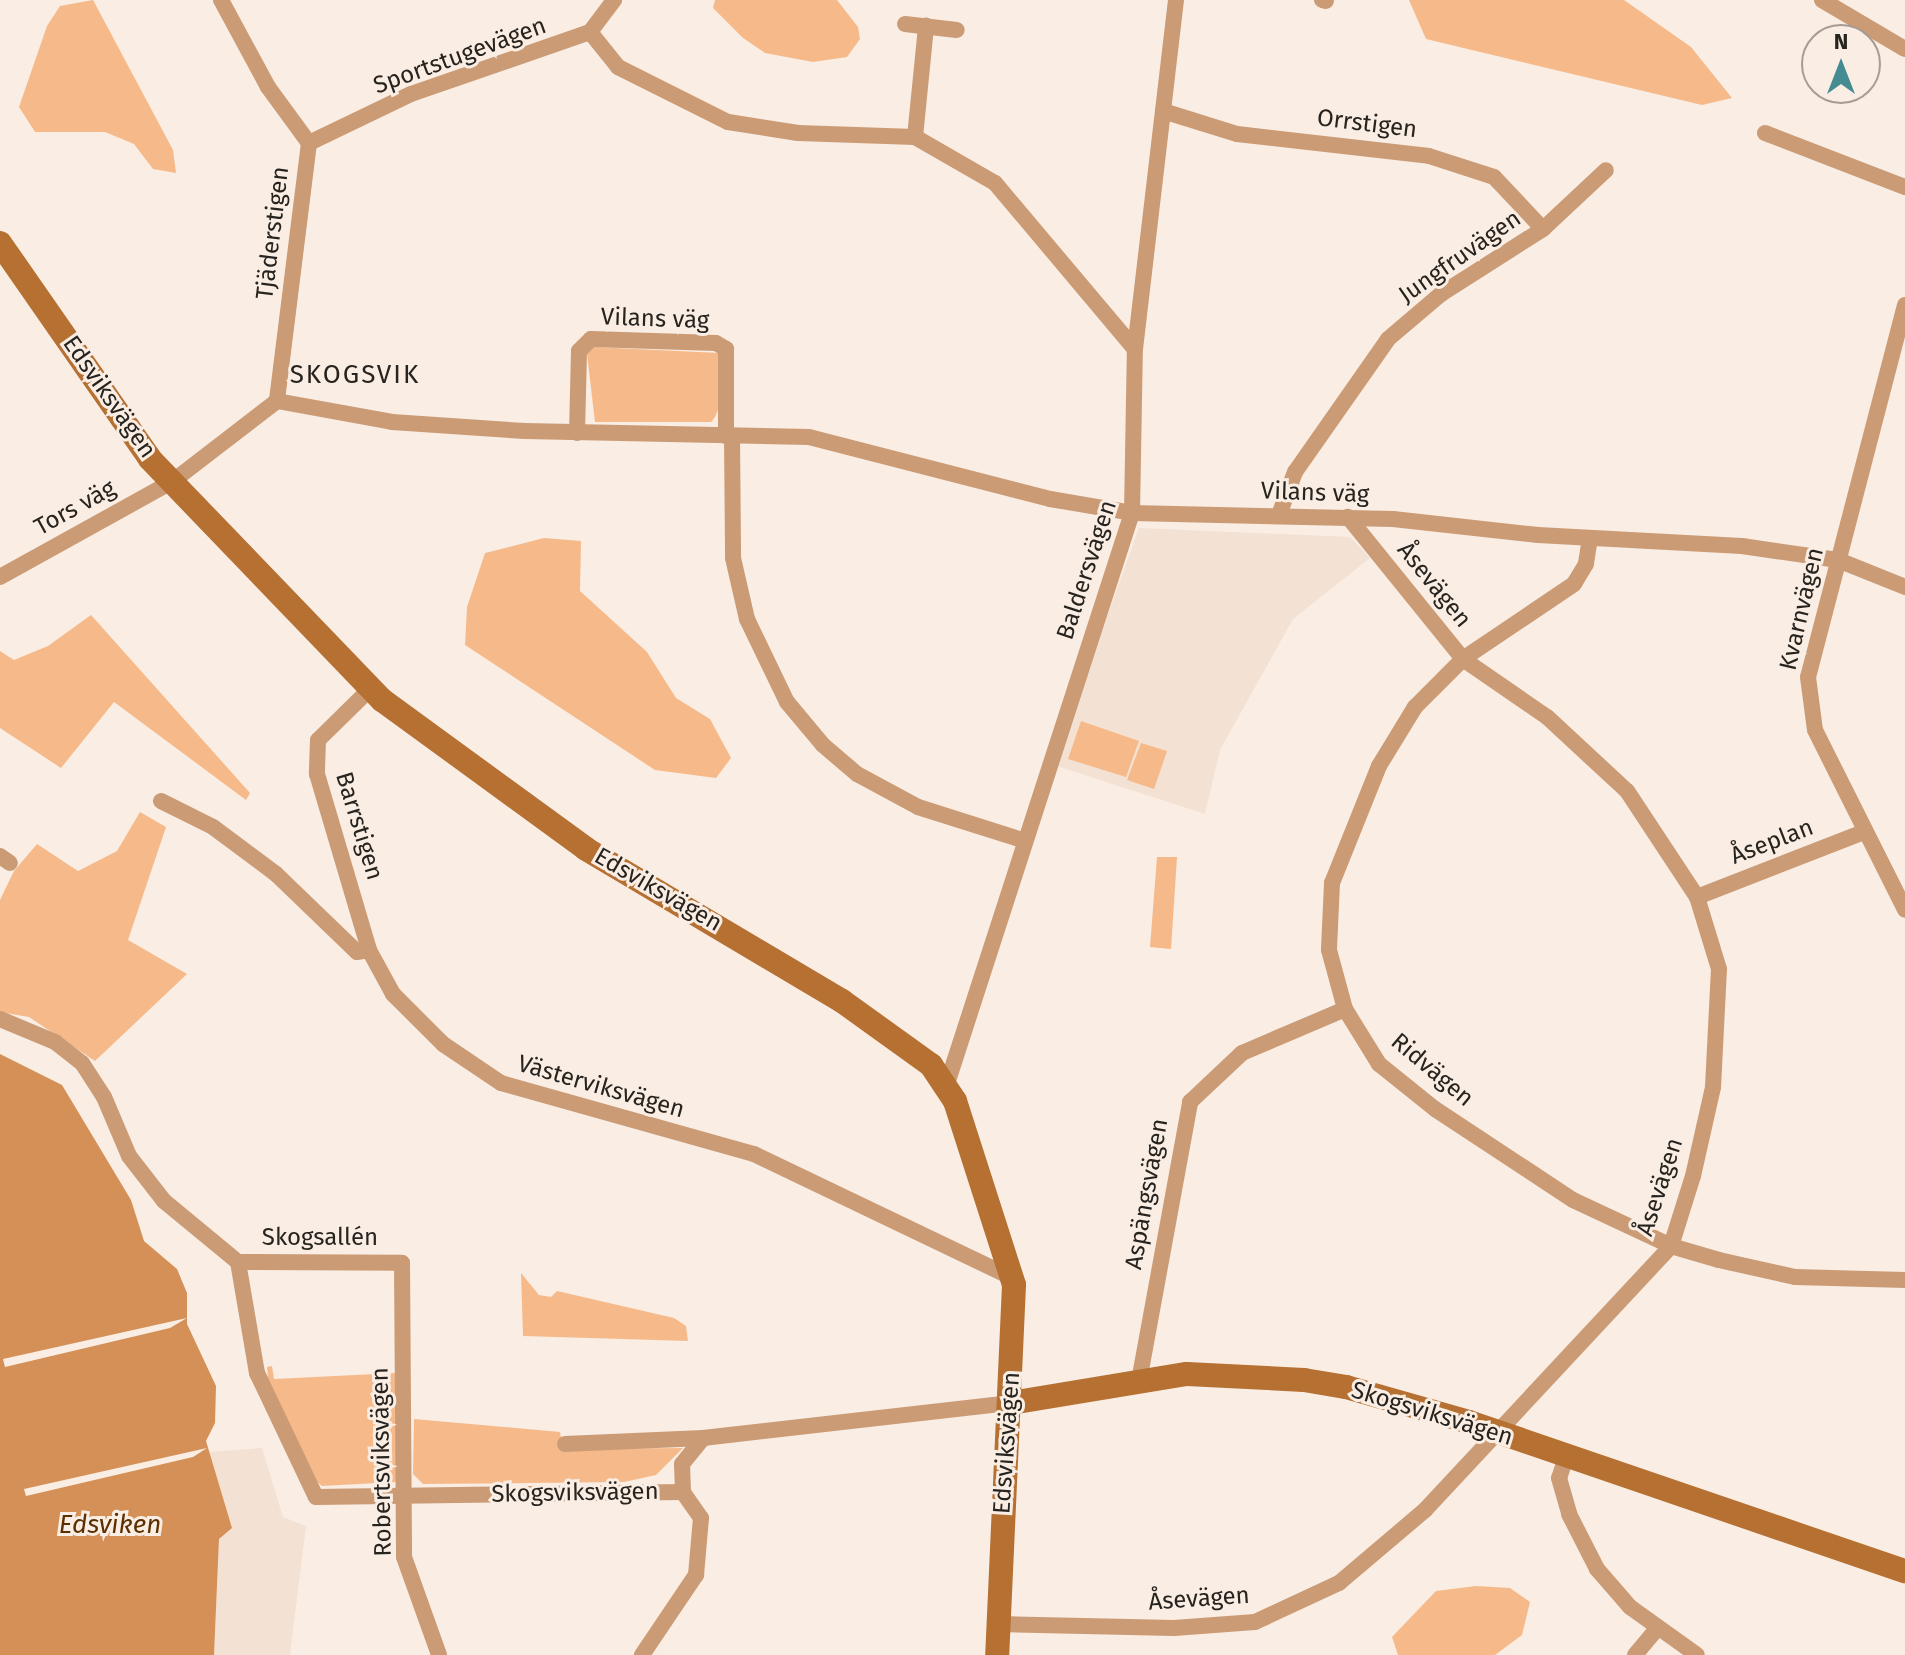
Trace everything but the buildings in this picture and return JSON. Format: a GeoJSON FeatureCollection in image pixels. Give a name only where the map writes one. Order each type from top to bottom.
{"type":"FeatureCollection","features":[{"type":"Feature","properties":{"kind":"street","name":"Tjäderstigen"},"geometry":{"type":"LineString","coordinates":[[221,0],[268,87],[309,143],[277,401]]}},
{"type":"Feature","properties":{"kind":"street"},"geometry":{"type":"LineString","coordinates":[[614,0],[590,32],[618,67],[728,122],[798,133],[915,137],[995,183],[1135,349]]}},
{"type":"Feature","properties":{"kind":"street","name":"Baldersvägen"},"geometry":{"type":"LineString","coordinates":[[946,1087],[1022,840],[1132,513],[1135,349],[1176,0]]}},
{"type":"Feature","properties":{"kind":"street"},"geometry":{"type":"LineString","coordinates":[[1822,0],[1905,49]]}},
{"type":"Feature","properties":{"kind":"street"},"geometry":{"type":"LineString","coordinates":[[905,24],[957,30]]}},
{"type":"Feature","properties":{"kind":"street"},"geometry":{"type":"LineString","coordinates":[[915,137],[926,26]]}},
{"type":"Feature","properties":{"kind":"street","name":"Sportstugevägen"},"geometry":{"type":"LineString","coordinates":[[309,143],[411,94],[590,32]]}},
{"type":"Feature","properties":{"kind":"street","name":"Orrstigen"},"geometry":{"type":"LineString","coordinates":[[1163,111],[1237,134],[1429,156],[1494,177],[1543,229]]}},
{"type":"Feature","properties":{"kind":"street"},"geometry":{"type":"LineString","coordinates":[[1765,133],[1905,187]]}},
{"type":"Feature","properties":{"kind":"street","name":"Jungfruvägen"},"geometry":{"type":"LineString","coordinates":[[1279,515],[1295,472],[1388,339],[1441,294],[1543,229],[1606,170]]}},
{"type":"Feature","properties":{"kind":"street","name":"Edsviksvägen"},"geometry":{"type":"LineString","coordinates":[[0,243],[150,459],[371,688],[422,733],[586,849],[876,1025],[931,1065],[946,1087],[977,1160],[1013,1278],[1011,1403],[1002,1485],[997,1655]]}},
{"type":"Feature","properties":{"kind":"street","name":"Kvarnvägen"},"geometry":{"type":"LineString","coordinates":[[1905,305],[1814,642],[1810,703],[1815,730],[1905,910]]}},
{"type":"Feature","properties":{"kind":"street","name":"Vilans väg"},"geometry":{"type":"LineString","coordinates":[[577,433],[579,351],[591,339],[716,343],[726,349],[729,436]]}},
{"type":"Feature","properties":{"kind":"street","name":"Vilans väg"},"geometry":{"type":"LineString","coordinates":[[277,401],[392,422],[577,433],[842,442],[1038,497],[1132,513],[1348,517],[1590,538],[1742,546],[1838,560],[1905,587]]}},
{"type":"Feature","properties":{"kind":"street","name":"Tors väg"},"geometry":{"type":"LineString","coordinates":[[0,577],[173,481],[277,401]]}},
{"type":"Feature","properties":{"kind":"street"},"geometry":{"type":"LineString","coordinates":[[729,436],[733,558],[747,619],[787,702],[823,745],[857,774],[918,807],[1022,840]]}},
{"type":"Feature","properties":{"kind":"street","name":"Åsevägen"},"geometry":{"type":"LineString","coordinates":[[999,1624],[1174,1628],[1255,1622],[1339,1583],[1425,1510],[1501,1432],[1671,1246],[1713,1087],[1719,969],[1697,897],[1627,791],[1547,717],[1463,659],[1348,517]]}},
{"type":"Feature","properties":{"kind":"street","name":"Ridvägen"},"geometry":{"type":"LineString","coordinates":[[1590,538],[1586,564],[1574,584],[1463,659],[1415,707],[1379,766],[1332,883],[1329,950],[1345,1009],[1379,1064],[1435,1109],[1573,1200],[1671,1246],[1795,1277],[1905,1280]]}},
{"type":"Feature","properties":{"kind":"street","name":"Barrstigen"},"geometry":{"type":"LineString","coordinates":[[369,950],[315,755],[318,740],[371,688]]}},
{"type":"Feature","properties":{"kind":"street"},"geometry":{"type":"LineString","coordinates":[[161,801],[213,827],[276,874],[357,952],[369,950]]}},
{"type":"Feature","properties":{"kind":"street","name":"Åseplan"},"geometry":{"type":"LineString","coordinates":[[1697,897],[1864,832]]}},
{"type":"Feature","properties":{"kind":"street","name":"Västerviksvägen"},"geometry":{"type":"LineString","coordinates":[[369,950],[393,994],[443,1044],[501,1083],[754,1154],[1013,1278]]}},
{"type":"Feature","properties":{"kind":"street","name":"Aspängsvägen"},"geometry":{"type":"LineString","coordinates":[[1139,1381],[1190,1102],[1242,1053],[1345,1009]]}},
{"type":"Feature","properties":{"kind":"street"},"geometry":{"type":"LineString","coordinates":[[0,1019],[55,1042],[82,1063],[104,1097],[129,1156],[155,1189],[238,1262]]}},
{"type":"Feature","properties":{"kind":"street","name":"Skogsviksvägen"},"geometry":{"type":"LineString","coordinates":[[238,1262],[257,1373],[316,1497],[683,1492],[682,1464],[703,1438]]}},
{"type":"Feature","properties":{"kind":"street","name":"Skogsallén"},"geometry":{"type":"LineString","coordinates":[[238,1262],[402,1263]]}},
{"type":"Feature","properties":{"kind":"street","name":"Robertsviksvägen"},"geometry":{"type":"LineString","coordinates":[[402,1263],[404,1557],[439,1655]]}},
{"type":"Feature","properties":{"kind":"street","name":"Skogsviksvägen"},"geometry":{"type":"LineString","coordinates":[[565,1444],[703,1438],[982,1410],[1187,1374],[1304,1380],[1396,1398],[1905,1571]]}},
{"type":"Feature","properties":{"kind":"street"},"geometry":{"type":"LineString","coordinates":[[1566,1457],[1559,1478],[1566,1502],[1597,1569],[1656,1630],[1697,1655]]}},
{"type":"Feature","properties":{"kind":"street"},"geometry":{"type":"LineString","coordinates":[[642,1655],[696,1575],[701,1518],[683,1492]]}},
{"type":"Feature","properties":{"kind":"street"},"geometry":{"type":"LineString","coordinates":[[1635,1655],[1656,1630]]}},
{"type":"Feature","properties":{"kind":"shaded area"},"geometry":{"type":"Polygon","coordinates":[[[93,0],[173,150],[176,173],[153,169],[134,144],[105,132],[35,132],[19,107],[47,26],[60,6],[93,0]]]}},
{"type":"Feature","properties":{"kind":"shaded area"},"geometry":{"type":"Polygon","coordinates":[[[715,0],[837,0],[858,27],[860,39],[847,57],[813,62],[765,53],[743,38],[713,8],[715,0]]]}},
{"type":"Feature","properties":{"kind":"shaded area"},"geometry":{"type":"Polygon","coordinates":[[[1409,0],[1624,0],[1691,47],[1732,98],[1702,105],[1426,39],[1409,0]]]}},
{"type":"Feature","properties":{"kind":"shaded area"},"geometry":{"type":"Polygon","coordinates":[[[594,347],[720,353],[722,400],[715,417],[711,422],[595,422],[587,354],[594,347]]]}},
{"type":"Feature","properties":{"kind":"shaded area"},"geometry":{"type":"Polygon","coordinates":[[[1139,528],[1350,537],[1370,558],[1293,619],[1220,750],[1205,814],[1054,765],[1139,528]]]}},
{"type":"Feature","properties":{"kind":"shaded area"},"geometry":{"type":"Polygon","coordinates":[[[544,538],[581,541],[580,591],[647,652],[676,698],[710,719],[731,758],[716,778],[655,770],[465,645],[467,607],[485,553],[544,538]]]}},
{"type":"Feature","properties":{"kind":"shaded area"},"geometry":{"type":"Polygon","coordinates":[[[91,615],[250,793],[246,800],[114,702],[61,768],[0,728],[0,651],[14,660],[48,646],[91,615]]]}},
{"type":"Feature","properties":{"kind":"shaded area"},"geometry":{"type":"Polygon","coordinates":[[[1081,721],[1139,741],[1126,777],[1068,759],[1081,721]]]}},
{"type":"Feature","properties":{"kind":"shaded area"},"geometry":{"type":"Polygon","coordinates":[[[1141,743],[1167,751],[1154,789],[1127,780],[1141,743]]]}},
{"type":"Feature","properties":{"kind":"shaded area"},"geometry":{"type":"Polygon","coordinates":[[[140,812],[166,827],[128,940],[187,974],[95,1061],[29,1017],[0,1012],[0,900],[14,871],[37,844],[78,871],[117,851],[140,812]]]}},
{"type":"Feature","properties":{"kind":"shaded area"},"geometry":{"type":"Polygon","coordinates":[[[1157,857],[1177,857],[1171,949],[1150,947],[1157,857]]]}},
{"type":"Feature","properties":{"kind":"shaded area"},"geometry":{"type":"Polygon","coordinates":[[[521,1273],[539,1295],[551,1297],[557,1291],[674,1318],[686,1326],[688,1341],[523,1336],[521,1273]]]}},
{"type":"Feature","properties":{"kind":"shaded area"},"geometry":{"type":"Polygon","coordinates":[[[272,1366],[274,1379],[396,1373],[396,1482],[322,1486],[315,1480],[268,1378],[267,1367],[272,1366]]]}},
{"type":"Feature","properties":{"kind":"shaded area"},"geometry":{"type":"Polygon","coordinates":[[[414,1419],[560,1432],[563,1449],[683,1448],[656,1475],[624,1482],[423,1484],[413,1474],[414,1419]]]}},
{"type":"Feature","properties":{"kind":"shaded area"},"geometry":{"type":"Polygon","coordinates":[[[262,1448],[283,1517],[306,1526],[290,1655],[214,1655],[219,1539],[232,1528],[207,1452],[262,1448]]]}},
{"type":"Feature","properties":{"kind":"shaded area"},"geometry":{"type":"Polygon","coordinates":[[[1476,1586],[1510,1588],[1530,1602],[1522,1635],[1495,1655],[1398,1655],[1392,1637],[1436,1591],[1476,1586]]]}},
{"type":"Feature","properties":{"kind":"water","name":"Edsviken"},"geometry":{"type":"Polygon","coordinates":[[[0,1054],[62,1085],[131,1200],[144,1241],[177,1269],[187,1293],[187,1324],[216,1386],[215,1423],[206,1441],[232,1528],[219,1539],[214,1655],[0,1655],[0,1054]]]}},
{"type":"Feature","properties":{"kind":"pier"},"geometry":{"type":"Polygon","coordinates":[[[187,1318],[170,1328],[5,1367],[3,1359],[187,1318]]]}},
{"type":"Feature","properties":{"kind":"pier"},"geometry":{"type":"Polygon","coordinates":[[[207,1448],[193,1457],[26,1496],[24,1489],[207,1448]]]}},
{"type":"Feature","properties":{"kind":"district","name":"SKOGSVIK"},"geometry":{"type":"Point","coordinates":[355,375]}}]}
